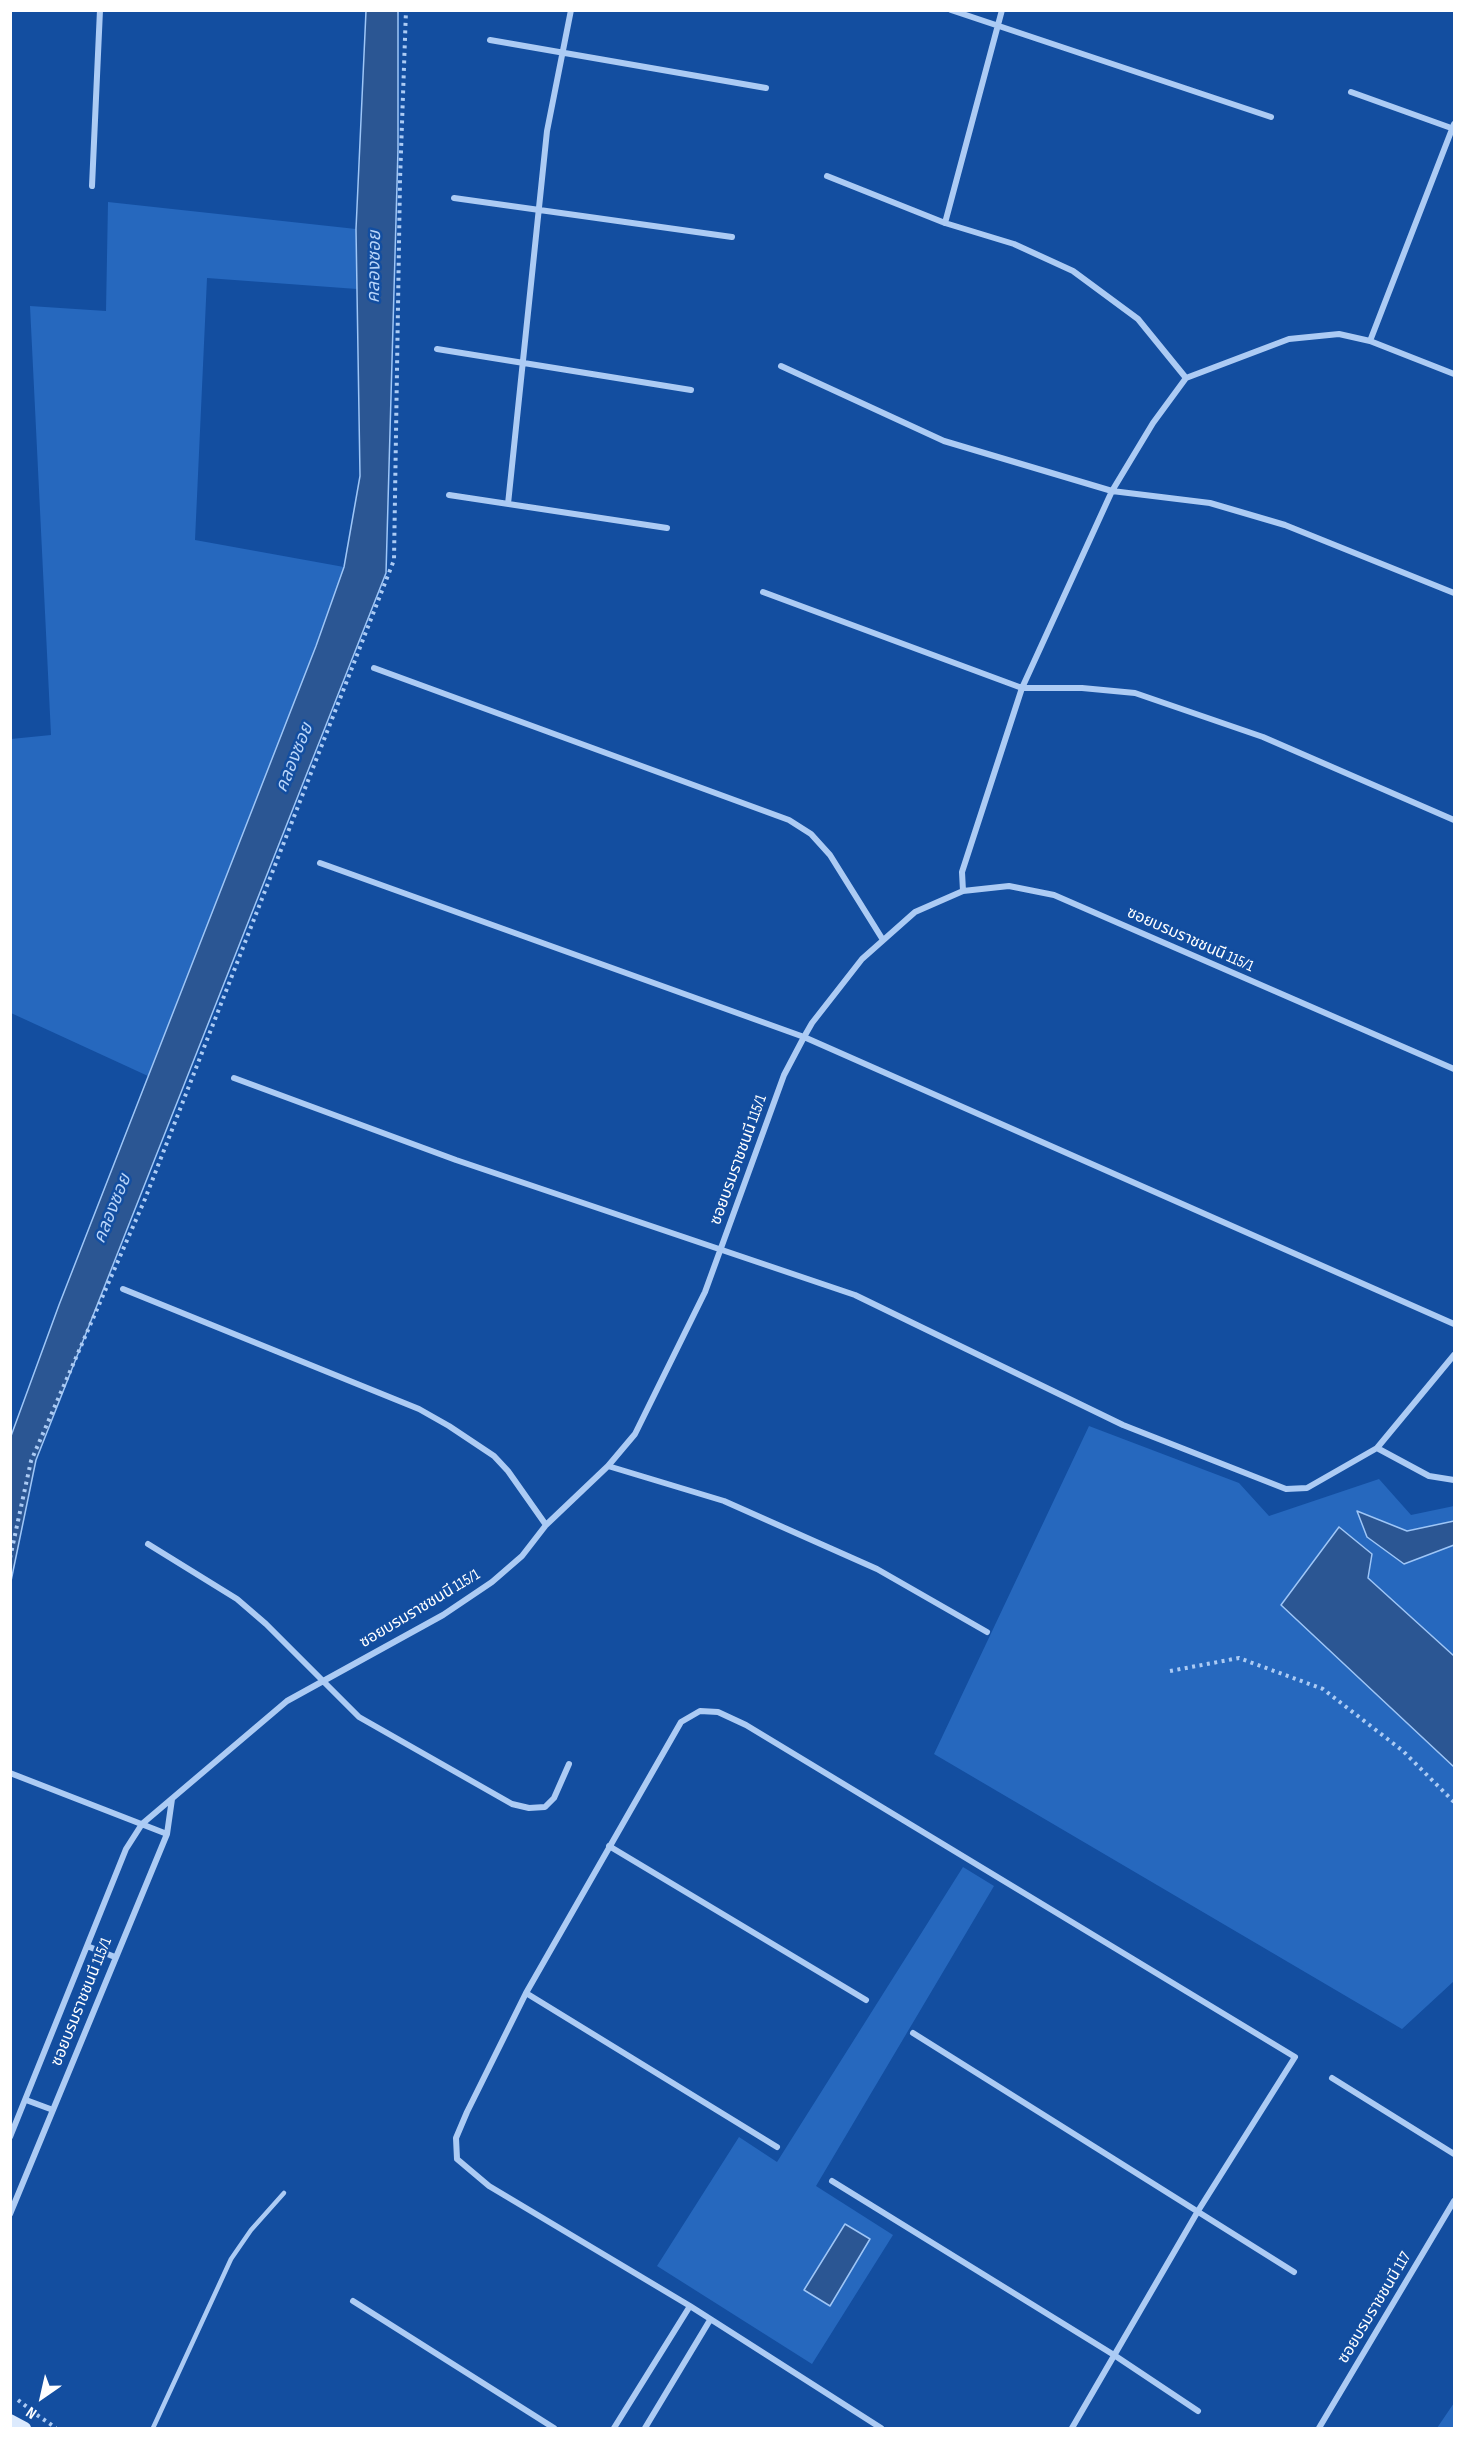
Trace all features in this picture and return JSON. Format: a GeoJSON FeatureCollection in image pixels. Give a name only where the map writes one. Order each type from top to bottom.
{"type":"FeatureCollection","features":[{"type":"Feature","properties":{"kind":"main road"},"geometry":{"type":"LineString","coordinates":[[10,2420],[25,2428]]}},
{"type":"Feature","properties":{"kind":"street"},"geometry":{"type":"LineString","coordinates":[[92,186],[100,10]]}},
{"type":"Feature","properties":{"kind":"street"},"geometry":{"type":"LineString","coordinates":[[508,504],[547,131],[571,10]]}},
{"type":"Feature","properties":{"kind":"street"},"geometry":{"type":"LineString","coordinates":[[951,10],[1271,117]]}},
{"type":"Feature","properties":{"kind":"street"},"geometry":{"type":"LineString","coordinates":[[945,223],[1002,10]]}},
{"type":"Feature","properties":{"kind":"street"},"geometry":{"type":"LineString","coordinates":[[490,40],[766,88]]}},
{"type":"Feature","properties":{"kind":"street"},"geometry":{"type":"LineString","coordinates":[[1351,92],[1454,127],[1370,341]]}},
{"type":"Feature","properties":{"kind":"street"},"geometry":{"type":"LineString","coordinates":[[828,176],[945,223],[1014,244],[1073,271],[1138,319],[1186,378]]}},
{"type":"Feature","properties":{"kind":"street"},"geometry":{"type":"LineString","coordinates":[[454,198],[732,237]]}},
{"type":"Feature","properties":{"kind":"street"},"geometry":{"type":"LineString","coordinates":[[963,891],[962,872],[1022,688],[1112,490],[1154,423],[1186,378],[1289,339],[1339,334],[1370,341],[1455,374]]}},
{"type":"Feature","properties":{"kind":"street"},"geometry":{"type":"LineString","coordinates":[[437,349],[691,390]]}},
{"type":"Feature","properties":{"kind":"street"},"geometry":{"type":"LineString","coordinates":[[781,366],[944,441],[1112,490],[1210,503],[1285,525],[1455,593]]}},
{"type":"Feature","properties":{"kind":"street"},"geometry":{"type":"LineString","coordinates":[[449,495],[667,528]]}},
{"type":"Feature","properties":{"kind":"street"},"geometry":{"type":"LineString","coordinates":[[763,592],[1022,688],[1082,688],[1135,693],[1263,737],[1455,820]]}},
{"type":"Feature","properties":{"kind":"street"},"geometry":{"type":"LineString","coordinates":[[374,668],[789,820],[811,834],[830,855],[883,940]]}},
{"type":"Feature","properties":{"kind":"street"},"geometry":{"type":"LineString","coordinates":[[320,863],[804,1037],[1455,1324]]}},
{"type":"Feature","properties":{"kind":"street","name":"ซอยบรมราชชนนี 115/1"},"geometry":{"type":"LineString","coordinates":[[10,2137],[126,1849],[142,1824],[287,1701],[443,1615],[492,1582],[522,1556],[546,1525],[608,1466],[634,1434],[705,1292],[784,1075],[804,1037],[812,1023],[862,959],[915,912],[963,891],[1009,886],[1054,895],[1455,1069]]}},
{"type":"Feature","properties":{"kind":"street"},"geometry":{"type":"LineString","coordinates":[[234,1077],[456,1160],[855,1295],[1123,1425],[1286,1489],[1307,1488],[1377,1449],[1455,1355]]}},
{"type":"Feature","properties":{"kind":"street"},"geometry":{"type":"LineString","coordinates":[[123,1290],[419,1409],[439,1420],[494,1456],[508,1471],[546,1525]]}},
{"type":"Feature","properties":{"kind":"street"},"geometry":{"type":"LineString","coordinates":[[1377,1449],[1429,1476],[1455,1480]]}},
{"type":"Feature","properties":{"kind":"street"},"geometry":{"type":"LineString","coordinates":[[608,1466],[744,1510],[878,1569],[987,1632]]}},
{"type":"Feature","properties":{"kind":"street"},"geometry":{"type":"LineString","coordinates":[[148,1544],[237,1599],[266,1624],[359,1716],[512,1804],[529,1808],[545,1807],[554,1798],[569,1764]]}},
{"type":"Feature","properties":{"kind":"street"},"geometry":{"type":"LineString","coordinates":[[881,2428],[690,2306],[489,2186],[457,2159],[456,2138],[526,1993],[681,1722],[700,1711],[718,1712],[746,1725],[1295,2057],[1198,2211],[1072,2428]]}},
{"type":"Feature","properties":{"kind":"street"},"geometry":{"type":"LineString","coordinates":[[10,1773],[166,1834]]}},
{"type":"Feature","properties":{"kind":"street","name":"ซอยบรมราชชนนี 115/1"},"geometry":{"type":"LineString","coordinates":[[10,2214],[166,1834],[172,1799]]}},
{"type":"Feature","properties":{"kind":"street"},"geometry":{"type":"LineString","coordinates":[[609,1846],[866,2001]]}},
{"type":"Feature","properties":{"kind":"street"},"geometry":{"type":"LineString","coordinates":[[87,1946],[116,1956]]}},
{"type":"Feature","properties":{"kind":"street"},"geometry":{"type":"LineString","coordinates":[[526,1993],[777,2147]]}},
{"type":"Feature","properties":{"kind":"street"},"geometry":{"type":"LineString","coordinates":[[913,2033],[1294,2271]]}},
{"type":"Feature","properties":{"kind":"street"},"geometry":{"type":"LineString","coordinates":[[1332,2078],[1455,2154]]}},
{"type":"Feature","properties":{"kind":"street"},"geometry":{"type":"LineString","coordinates":[[26,2100],[53,2110]]}},
{"type":"Feature","properties":{"kind":"street"},"geometry":{"type":"LineString","coordinates":[[832,2181],[1114,2355],[1198,2411]]}},
{"type":"Feature","properties":{"kind":"street","name":"ซอยบรมราชชนนี 117"},"geometry":{"type":"LineString","coordinates":[[1319,2428],[1455,2200]]}},
{"type":"Feature","properties":{"kind":"street"},"geometry":{"type":"LineString","coordinates":[[353,2301],[554,2428]]}},
{"type":"Feature","properties":{"kind":"street"},"geometry":{"type":"LineString","coordinates":[[614,2428],[690,2306]]}},
{"type":"Feature","properties":{"kind":"street"},"geometry":{"type":"LineString","coordinates":[[645,2428],[710,2320]]}},
{"type":"Feature","properties":{"kind":"lane"},"geometry":{"type":"LineString","coordinates":[[153,2428],[231,2259],[251,2230],[285,2193]]}},
{"type":"Feature","properties":{"kind":"path"},"geometry":{"type":"LineString","coordinates":[[10,1558],[31,1461],[145,1199],[394,560],[400,192],[406,10]]}},
{"type":"Feature","properties":{"kind":"path"},"geometry":{"type":"LineString","coordinates":[[1170,1671],[1239,1658],[1323,1689],[1403,1751],[1455,1802]]}},
{"type":"Feature","properties":{"kind":"shaded area"},"geometry":{"type":"Polygon","coordinates":[[[108,202],[356,229],[357,289],[207,278],[195,540],[344,567],[316,646],[148,1076],[11,1013],[11,739],[51,735],[30,306],[106,311],[108,202]]]}},
{"type":"Feature","properties":{"kind":"shaded area"},"geometry":{"type":"Polygon","coordinates":[[[1089,1426],[1239,1483],[1269,1516],[1379,1479],[1411,1515],[1454,1506],[1454,1521],[1407,1531],[1358,1511],[1431,1553],[1454,1545],[1454,1656],[1368,1578],[1340,1527],[1281,1605],[1454,1767],[1454,1981],[1402,2029],[934,1754],[1089,1426]]]}},
{"type":"Feature","properties":{"kind":"shaded area"},"geometry":{"type":"Polygon","coordinates":[[[963,1867],[994,1886],[816,2186],[893,2235],[812,2364],[657,2266],[739,2137],[777,2162],[963,1867]]]}},
{"type":"Feature","properties":{"kind":"shaded area"},"geometry":{"type":"Polygon","coordinates":[[[1454,2403],[1454,2428],[1437,2428],[1454,2403]]]}},
{"type":"Feature","properties":{"kind":"water","name":"คลองซอย"},"geometry":{"type":"Polygon","coordinates":[[[366,11],[398,11],[398,149],[386,573],[36,1460],[11,1581],[11,1436],[59,1305],[316,646],[344,567],[360,476],[356,229],[366,11]]]}},
{"type":"Feature","properties":{"kind":"water"},"geometry":{"type":"Polygon","coordinates":[[[1357,1511],[1407,1531],[1454,1521],[1454,1545],[1404,1564],[1367,1537],[1357,1511]]]}},
{"type":"Feature","properties":{"kind":"water"},"geometry":{"type":"Polygon","coordinates":[[[1339,1527],[1372,1554],[1368,1578],[1454,1656],[1454,1767],[1281,1605],[1339,1527]]]}},
{"type":"Feature","properties":{"kind":"water"},"geometry":{"type":"Polygon","coordinates":[[[845,2224],[870,2239],[830,2306],[804,2290],[845,2224]]]}}]}
